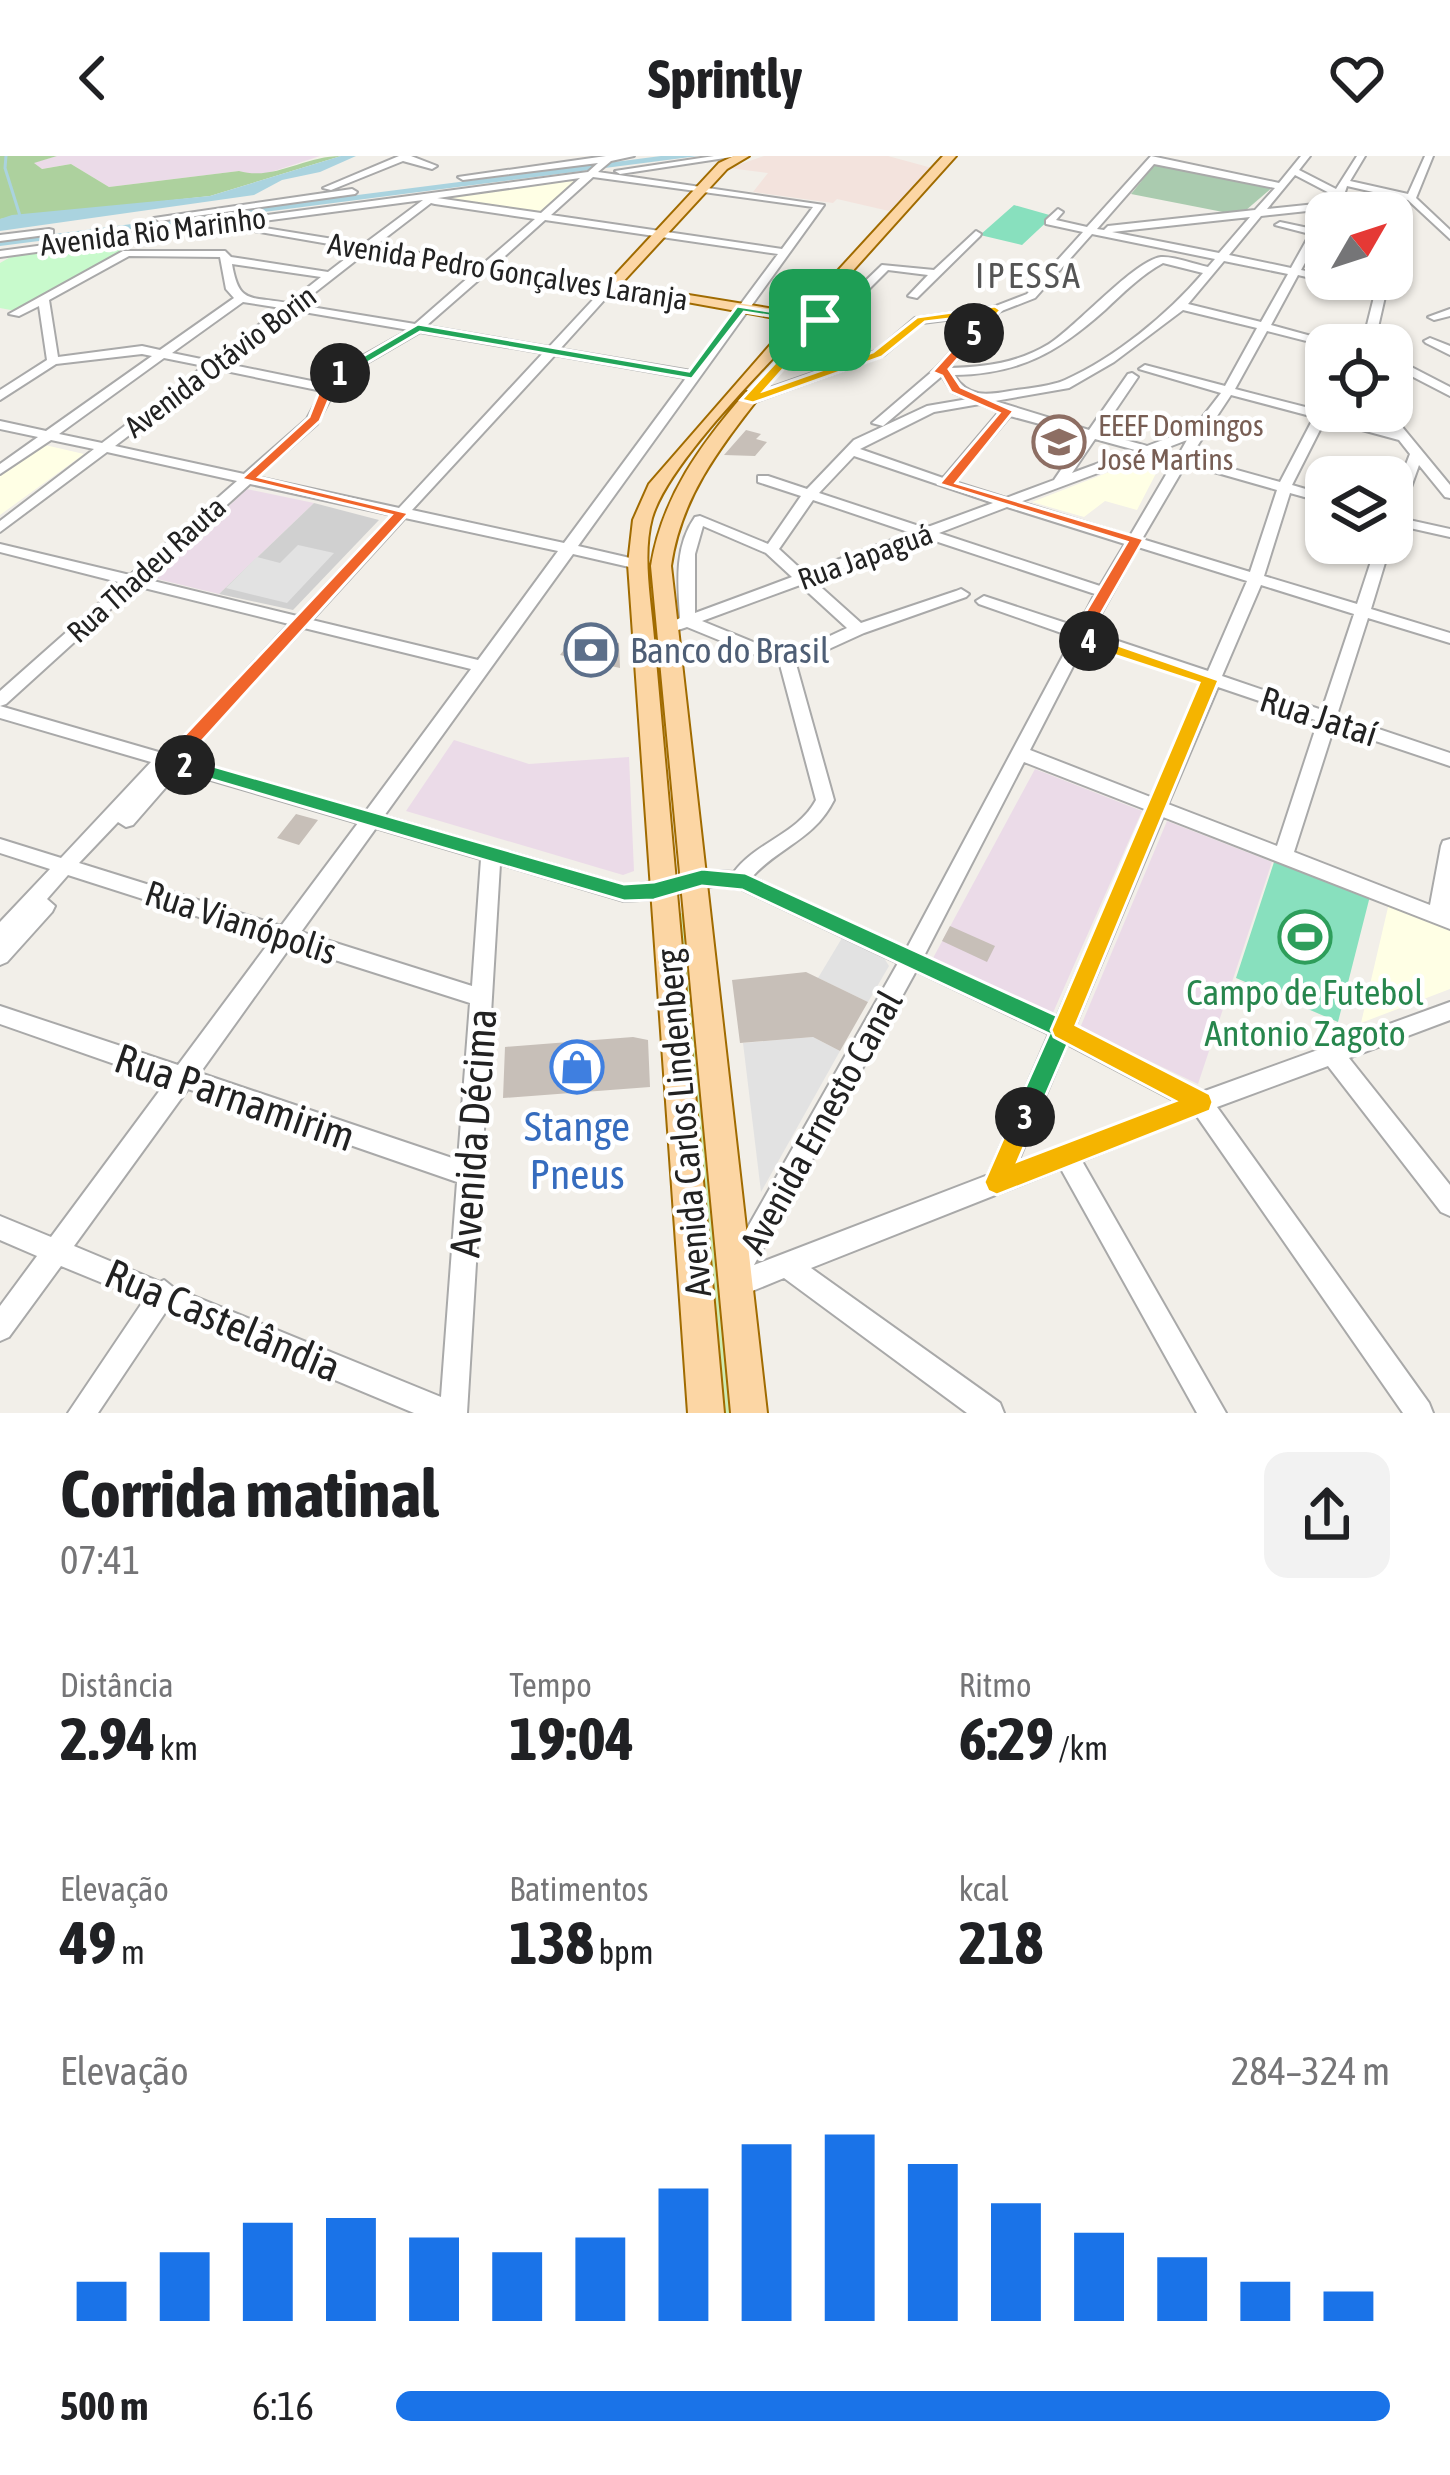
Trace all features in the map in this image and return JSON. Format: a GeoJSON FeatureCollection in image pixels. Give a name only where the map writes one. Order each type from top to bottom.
{"type":"FeatureCollection","features":[{"type":"Feature","properties":{"kind":"main road"},"geometry":{"type":"LineString","coordinates":[[611,287],[723,166],[738,156]]}},
{"type":"Feature","properties":{"kind":"main road","name":"Avenida Carlos Lindenberg"},"geometry":{"type":"LineString","coordinates":[[706,1413],[638,564],[642,520],[658,484],[811,319],[950,156]]}},
{"type":"Feature","properties":{"kind":"main road","name":"Avenida Carlos Lindenberg"},"geometry":{"type":"LineString","coordinates":[[749,1413],[692,878],[677,625],[661,566],[668,526],[684,488],[748,400],[811,319],[840,296],[964,156]]}},
{"type":"Feature","properties":{"kind":"main road","name":"Avenida Pedro Gonçalves Laranja"},"geometry":{"type":"LineString","coordinates":[[611,287],[811,319]]}},
{"type":"Feature","properties":{"kind":"street"},"geometry":{"type":"LineString","coordinates":[[460,178],[489,156]]}},
{"type":"Feature","properties":{"kind":"street"},"geometry":{"type":"LineString","coordinates":[[400,186],[601,165],[630,156]]}},
{"type":"Feature","properties":{"kind":"street","name":"Avenida Rio Marinho"},"geometry":{"type":"LineString","coordinates":[[134,221],[435,197],[601,165],[738,156]]}},
{"type":"Feature","properties":{"kind":"street"},"geometry":{"type":"LineString","coordinates":[[860,442],[915,414],[1065,385],[1110,359],[1181,306],[1306,156]]}},
{"type":"Feature","properties":{"kind":"street"},"geometry":{"type":"LineString","coordinates":[[1340,191],[1361,156]]}},
{"type":"Feature","properties":{"kind":"street"},"geometry":{"type":"LineString","coordinates":[[1413,194],[1430,156]]}},
{"type":"Feature","properties":{"kind":"street"},"geometry":{"type":"LineString","coordinates":[[301,199],[405,157],[431,166]]}},
{"type":"Feature","properties":{"kind":"street"},"geometry":{"type":"LineString","coordinates":[[1209,171],[1221,157]]}},
{"type":"Feature","properties":{"kind":"street"},"geometry":{"type":"LineString","coordinates":[[748,400],[878,355],[921,319],[995,310],[1039,291],[1100,231],[1154,158],[1281,185]]}},
{"type":"Feature","properties":{"kind":"street"},"geometry":{"type":"LineString","coordinates":[[0,1328],[818,203],[702,188],[601,165]]}},
{"type":"Feature","properties":{"kind":"street","name":"Rua Thadeu Rauta"},"geometry":{"type":"LineString","coordinates":[[0,700],[316,418],[327,388],[347,368],[418,328],[601,165]]}},
{"type":"Feature","properties":{"kind":"street"},"geometry":{"type":"LineString","coordinates":[[1294,170],[1350,192]]}},
{"type":"Feature","properties":{"kind":"street"},"geometry":{"type":"LineString","coordinates":[[357,176],[375,185]]}},
{"type":"Feature","properties":{"kind":"street"},"geometry":{"type":"LineString","coordinates":[[213,217],[358,191]]}},
{"type":"Feature","properties":{"kind":"street"},"geometry":{"type":"LineString","coordinates":[[435,197],[784,251]]}},
{"type":"Feature","properties":{"kind":"street","name":"Avenida Otávio Borin"},"geometry":{"type":"LineString","coordinates":[[0,528],[435,197]]}},
{"type":"Feature","properties":{"kind":"street"},"geometry":{"type":"LineString","coordinates":[[1413,200],[1450,236]]}},
{"type":"Feature","properties":{"kind":"street"},"geometry":{"type":"LineString","coordinates":[[1100,231],[1163,221],[1305,213]]}},
{"type":"Feature","properties":{"kind":"street"},"geometry":{"type":"LineString","coordinates":[[1054,216],[1100,231],[1305,274]]}},
{"type":"Feature","properties":{"kind":"street","name":"Avenida Rio Marinho"},"geometry":{"type":"LineString","coordinates":[[0,254],[213,217]]}},
{"type":"Feature","properties":{"kind":"street","name":"Avenida Pedro Gonçalves Laranja"},"geometry":{"type":"LineString","coordinates":[[213,217],[258,231],[611,287]]}},
{"type":"Feature","properties":{"kind":"street","name":"Avenida Rio Marinho"},"geometry":{"type":"LineString","coordinates":[[87,228],[110,224]]}},
{"type":"Feature","properties":{"kind":"street"},"geometry":{"type":"LineString","coordinates":[[1280,225],[1305,230]]}},
{"type":"Feature","properties":{"kind":"street","name":"Avenida Rio Marinho"},"geometry":{"type":"LineString","coordinates":[[0,238],[63,230]]}},
{"type":"Feature","properties":{"kind":"street"},"geometry":{"type":"LineString","coordinates":[[226,257],[258,231]]}},
{"type":"Feature","properties":{"kind":"street"},"geometry":{"type":"LineString","coordinates":[[913,296],[976,234]]}},
{"type":"Feature","properties":{"kind":"street"},"geometry":{"type":"LineString","coordinates":[[15,314],[127,253],[226,257],[332,276]]}},
{"type":"Feature","properties":{"kind":"street","name":"Avenida Ernesto Canal"},"geometry":{"type":"LineString","coordinates":[[735,1280],[913,959],[1104,592],[1305,256]]}},
{"type":"Feature","properties":{"kind":"street"},"geometry":{"type":"LineString","coordinates":[[226,257],[231,290],[241,298],[692,375]]}},
{"type":"Feature","properties":{"kind":"street"},"geometry":{"type":"LineString","coordinates":[[942,372],[1009,368],[1045,354],[1143,270],[1162,260],[1208,271]]}},
{"type":"Feature","properties":{"kind":"street"},"geometry":{"type":"LineString","coordinates":[[840,296],[859,293],[886,267],[935,273]]}},
{"type":"Feature","properties":{"kind":"street"},"geometry":{"type":"LineString","coordinates":[[0,956],[74,867],[611,287]]}},
{"type":"Feature","properties":{"kind":"street"},"geometry":{"type":"LineString","coordinates":[[0,470],[241,298]]}},
{"type":"Feature","properties":{"kind":"street"},"geometry":{"type":"LineString","coordinates":[[43,299],[53,361]]}},
{"type":"Feature","properties":{"kind":"street"},"geometry":{"type":"LineString","coordinates":[[1181,306],[1305,337]]}},
{"type":"Feature","properties":{"kind":"street"},"geometry":{"type":"LineString","coordinates":[[771,550],[810,494],[860,442],[942,372],[995,310]]}},
{"type":"Feature","properties":{"kind":"street"},"geometry":{"type":"LineString","coordinates":[[0,312],[47,326]]}},
{"type":"Feature","properties":{"kind":"street"},"geometry":{"type":"LineString","coordinates":[[1434,317],[1450,312]]}},
{"type":"Feature","properties":{"kind":"street"},"geometry":{"type":"LineString","coordinates":[[1430,341],[1450,351]]}},
{"type":"Feature","properties":{"kind":"street"},"geometry":{"type":"LineString","coordinates":[[0,396],[53,361],[142,350],[327,388]]}},
{"type":"Feature","properties":{"kind":"street"},"geometry":{"type":"LineString","coordinates":[[942,372],[956,389],[1007,411],[1305,492]]}},
{"type":"Feature","properties":{"kind":"street"},"geometry":{"type":"LineString","coordinates":[[1413,372],[1449,391]]}},
{"type":"Feature","properties":{"kind":"street"},"geometry":{"type":"LineString","coordinates":[[1058,484],[1138,373],[1305,407]]}},
{"type":"Feature","properties":{"kind":"street"},"geometry":{"type":"LineString","coordinates":[[946,484],[1007,411]]}},
{"type":"Feature","properties":{"kind":"street"},"geometry":{"type":"LineString","coordinates":[[0,425],[638,564]]}},
{"type":"Feature","properties":{"kind":"street","name":"Rua Japaguá"},"geometry":{"type":"LineString","coordinates":[[677,625],[1199,431]]}},
{"type":"Feature","properties":{"kind":"street"},"geometry":{"type":"LineString","coordinates":[[997,1182],[1256,578],[1285,486],[1313,432]]}},
{"type":"Feature","properties":{"kind":"street"},"geometry":{"type":"LineString","coordinates":[[1389,432],[1404,437]]}},
{"type":"Feature","properties":{"kind":"street"},"geometry":{"type":"LineString","coordinates":[[1400,432],[1445,481],[1450,494]]}},
{"type":"Feature","properties":{"kind":"street"},"geometry":{"type":"LineString","coordinates":[[860,442],[946,484],[1450,638]]}},
{"type":"Feature","properties":{"kind":"street"},"geometry":{"type":"LineString","coordinates":[[1413,464],[1417,453]]}},
{"type":"Feature","properties":{"kind":"street"},"geometry":{"type":"LineString","coordinates":[[763,479],[1104,592]]}},
{"type":"Feature","properties":{"kind":"street"},"geometry":{"type":"LineString","coordinates":[[858,628],[771,550],[700,520],[692,532],[677,625],[787,662],[858,628],[962,594]]}},
{"type":"Feature","properties":{"kind":"street"},"geometry":{"type":"LineString","coordinates":[[1413,525],[1444,532],[1450,547]]}},
{"type":"Feature","properties":{"kind":"street"},"geometry":{"type":"LineString","coordinates":[[0,548],[480,666]]}},
{"type":"Feature","properties":{"kind":"street"},"geometry":{"type":"LineString","coordinates":[[992,573],[1004,559]]}},
{"type":"Feature","properties":{"kind":"street"},"geometry":{"type":"LineString","coordinates":[[1283,857],[1377,564]]}},
{"type":"Feature","properties":{"kind":"street","name":"Rua Jataí"},"geometry":{"type":"LineString","coordinates":[[984,601],[1079,638],[1450,760]]}},
{"type":"Feature","properties":{"kind":"street"},"geometry":{"type":"LineString","coordinates":[[740,880],[752,863],[818,814],[825,800],[787,662]]}},
{"type":"Feature","properties":{"kind":"street"},"geometry":{"type":"LineString","coordinates":[[0,712],[176,757],[624,892],[664,888],[692,878],[740,880],[1062,1030],[1201,1102],[1419,1413]]}},
{"type":"Feature","properties":{"kind":"street"},"geometry":{"type":"LineString","coordinates":[[1019,753],[1444,918],[1450,846]]}},
{"type":"Feature","properties":{"kind":"street","name":"Rua Vianópolis"},"geometry":{"type":"LineString","coordinates":[[0,846],[482,998]]}},
{"type":"Feature","properties":{"kind":"street","name":"Avenida Décima"},"geometry":{"type":"LineString","coordinates":[[450,1413],[491,853]]}},
{"type":"Feature","properties":{"kind":"street"},"geometry":{"type":"LineString","coordinates":[[0,936],[74,867]]}},
{"type":"Feature","properties":{"kind":"street"},"geometry":{"type":"LineString","coordinates":[[735,1280],[1450,1011]]}},
{"type":"Feature","properties":{"kind":"street","name":"Rua Parnamirim"},"geometry":{"type":"LineString","coordinates":[[0,1015],[470,1175]]}},
{"type":"Feature","properties":{"kind":"street"},"geometry":{"type":"LineString","coordinates":[[1334,1056],[1450,1204]]}},
{"type":"Feature","properties":{"kind":"street"},"geometry":{"type":"LineString","coordinates":[[1066,1155],[1212,1413]]}},
{"type":"Feature","properties":{"kind":"street","name":"Rua Castelândia"},"geometry":{"type":"LineString","coordinates":[[0,1228],[164,1293],[397,1404],[450,1413]]}},
{"type":"Feature","properties":{"kind":"street"},"geometry":{"type":"LineString","coordinates":[[784,1264],[989,1413]]}},
{"type":"Feature","properties":{"kind":"street"},"geometry":{"type":"LineString","coordinates":[[82,1413],[164,1293]]}},
{"type":"Feature","properties":{"kind":"shaded area"},"geometry":{"type":"Polygon","coordinates":[[[57,156],[320,156],[259,176],[239,171],[109,187],[71,164],[41,169],[32,163],[57,156]]]}},
{"type":"Feature","properties":{"kind":"shaded area"},"geometry":{"type":"Polygon","coordinates":[[[764,156],[888,156],[932,168],[889,211],[837,199],[833,203],[753,192],[768,173],[729,168],[764,156]]]}},
{"type":"Feature","properties":{"kind":"shaded area"},"geometry":{"type":"Polygon","coordinates":[[[1156,163],[1273,187],[1245,211],[1223,212],[1131,194],[1156,163]]]}},
{"type":"Feature","properties":{"kind":"shaded area"},"geometry":{"type":"Polygon","coordinates":[[[580,178],[541,213],[444,199],[448,196],[580,178]]]}},
{"type":"Feature","properties":{"kind":"shaded area"},"geometry":{"type":"Polygon","coordinates":[[[45,445],[84,454],[0,515],[0,476],[45,445]]]}},
{"type":"Feature","properties":{"kind":"shaded area"},"geometry":{"type":"Polygon","coordinates":[[[1153,455],[1164,458],[1137,510],[1105,501],[1084,517],[1032,502],[1153,455]]]}},
{"type":"Feature","properties":{"kind":"shaded area"},"geometry":{"type":"Polygon","coordinates":[[[247,489],[314,503],[219,594],[153,578],[247,489]]]}},
{"type":"Feature","properties":{"kind":"shaded area"},"geometry":{"type":"Polygon","coordinates":[[[314,503],[379,520],[293,610],[219,594],[314,503]]]}},
{"type":"Feature","properties":{"kind":"shaded area"},"geometry":{"type":"Polygon","coordinates":[[[298,545],[334,553],[287,603],[226,588],[257,557],[280,563],[298,545]]]}},
{"type":"Feature","properties":{"kind":"shaded area"},"geometry":{"type":"Polygon","coordinates":[[[454,740],[529,764],[629,757],[634,871],[623,875],[406,811],[454,740]]]}},
{"type":"Feature","properties":{"kind":"shaded area"},"geometry":{"type":"Polygon","coordinates":[[[1035,769],[1142,811],[1052,1015],[932,960],[1035,769]]]}},
{"type":"Feature","properties":{"kind":"shaded area"},"geometry":{"type":"Polygon","coordinates":[[[1167,821],[1272,862],[1198,1084],[1080,1028],[1167,821]]]}},
{"type":"Feature","properties":{"kind":"shaded area"},"geometry":{"type":"Polygon","coordinates":[[[1389,903],[1450,926],[1450,989],[1361,1023],[1389,903]]]}},
{"type":"Feature","properties":{"kind":"shaded area"},"geometry":{"type":"Polygon","coordinates":[[[842,938],[884,958],[889,966],[868,1002],[818,978],[842,938]]]}},
{"type":"Feature","properties":{"kind":"shaded area"},"geometry":{"type":"Polygon","coordinates":[[[813,1037],[840,1051],[761,1192],[743,1043],[813,1037]]]}},
{"type":"Feature","properties":{"kind":"green space"},"geometry":{"type":"Polygon","coordinates":[[[0,156],[57,156],[34,163],[42,169],[71,164],[109,187],[239,171],[264,173],[341,156],[210,196],[0,219],[0,156]]]}},
{"type":"Feature","properties":{"kind":"green space"},"geometry":{"type":"Polygon","coordinates":[[[1014,205],[1053,216],[1022,245],[980,235],[1014,205]]]}},
{"type":"Feature","properties":{"kind":"green space"},"geometry":{"type":"Polygon","coordinates":[[[120,238],[122,250],[16,311],[0,308],[0,263],[21,251],[120,238]]]}},
{"type":"Feature","properties":{"kind":"green space","name":"Campo de Futebol Antonio Zagoto"},"geometry":{"type":"Polygon","coordinates":[[[1275,859],[1370,896],[1338,1022],[1236,978],[1275,859]]]}},
{"type":"Feature","properties":{"kind":"green space"},"geometry":{"type":"Polygon","coordinates":[[[684,912],[731,1413],[722,1413],[677,915],[684,912]]]}},
{"type":"Feature","properties":{"kind":"water"},"geometry":{"type":"Polygon","coordinates":[[[341,156],[356,156],[320,172],[282,180],[254,195],[0,231],[0,219],[12,215],[210,196],[341,156]]]}},
{"type":"Feature","properties":{"kind":"water"},"geometry":{"type":"Polygon","coordinates":[[[661,156],[698,156],[0,246],[0,241],[661,156]]]}},
{"type":"Feature","properties":{"kind":"building"},"geometry":{"type":"Polygon","coordinates":[[[746,430],[761,434],[756,439],[767,442],[755,456],[724,455],[746,430]]]}},
{"type":"Feature","properties":{"kind":"building","name":"Banco do Brasil"},"geometry":{"type":"Polygon","coordinates":[[[576,634],[619,643],[620,668],[560,655],[576,634]]]}},
{"type":"Feature","properties":{"kind":"building"},"geometry":{"type":"Polygon","coordinates":[[[296,814],[318,820],[299,845],[277,838],[296,814]]]}},
{"type":"Feature","properties":{"kind":"building"},"geometry":{"type":"Polygon","coordinates":[[[950,926],[995,946],[987,962],[942,941],[950,926]]]}},
{"type":"Feature","properties":{"kind":"building"},"geometry":{"type":"Polygon","coordinates":[[[806,972],[868,1002],[840,1051],[813,1037],[740,1043],[732,980],[806,972]]]}},
{"type":"Feature","properties":{"kind":"building","name":"Stange Pneus"},"geometry":{"type":"Polygon","coordinates":[[[633,1037],[648,1040],[650,1087],[503,1098],[505,1047],[633,1037]]]}},
{"type":"Feature","properties":{"kind":"waterway"},"geometry":{"type":"LineString","coordinates":[[6,156],[5,168],[21,219]]}},
{"type":"Feature","properties":{"kind":"place","name":"EEEF Domingos José Martins"},"geometry":{"type":"Point","coordinates":[1059,442]}},
{"type":"Feature","properties":{"kind":"place","name":"Banco do Brasil"},"geometry":{"type":"Point","coordinates":[591,650]}},
{"type":"Feature","properties":{"kind":"place","name":"Campo de Futebol Antonio Zagoto"},"geometry":{"type":"Point","coordinates":[1305,937]}},
{"type":"Feature","properties":{"kind":"place","name":"Stange Pneus"},"geometry":{"type":"Point","coordinates":[577,1067]}},
{"type":"Feature","properties":{"kind":"district","name":"IPESSA"},"geometry":{"type":"Point","coordinates":[1029,275]}},
{"type":"Feature","properties":{"kind":"route"},"geometry":{"type":"LineString","coordinates":[[820,320],[741,308],[692,375],[418,328],[347,368],[327,389],[316,418],[248,479],[401,513],[184,748],[180,764],[624,892],[654,891],[702,877],[745,882],[1062,1030],[997,1182],[1201,1102],[1062,1030],[1210,680],[1079,638],[1136,539],[946,484],[1007,411],[956,389],[946,372],[939,372],[995,310],[921,319],[878,355],[748,400],[820,320]]}}]}
